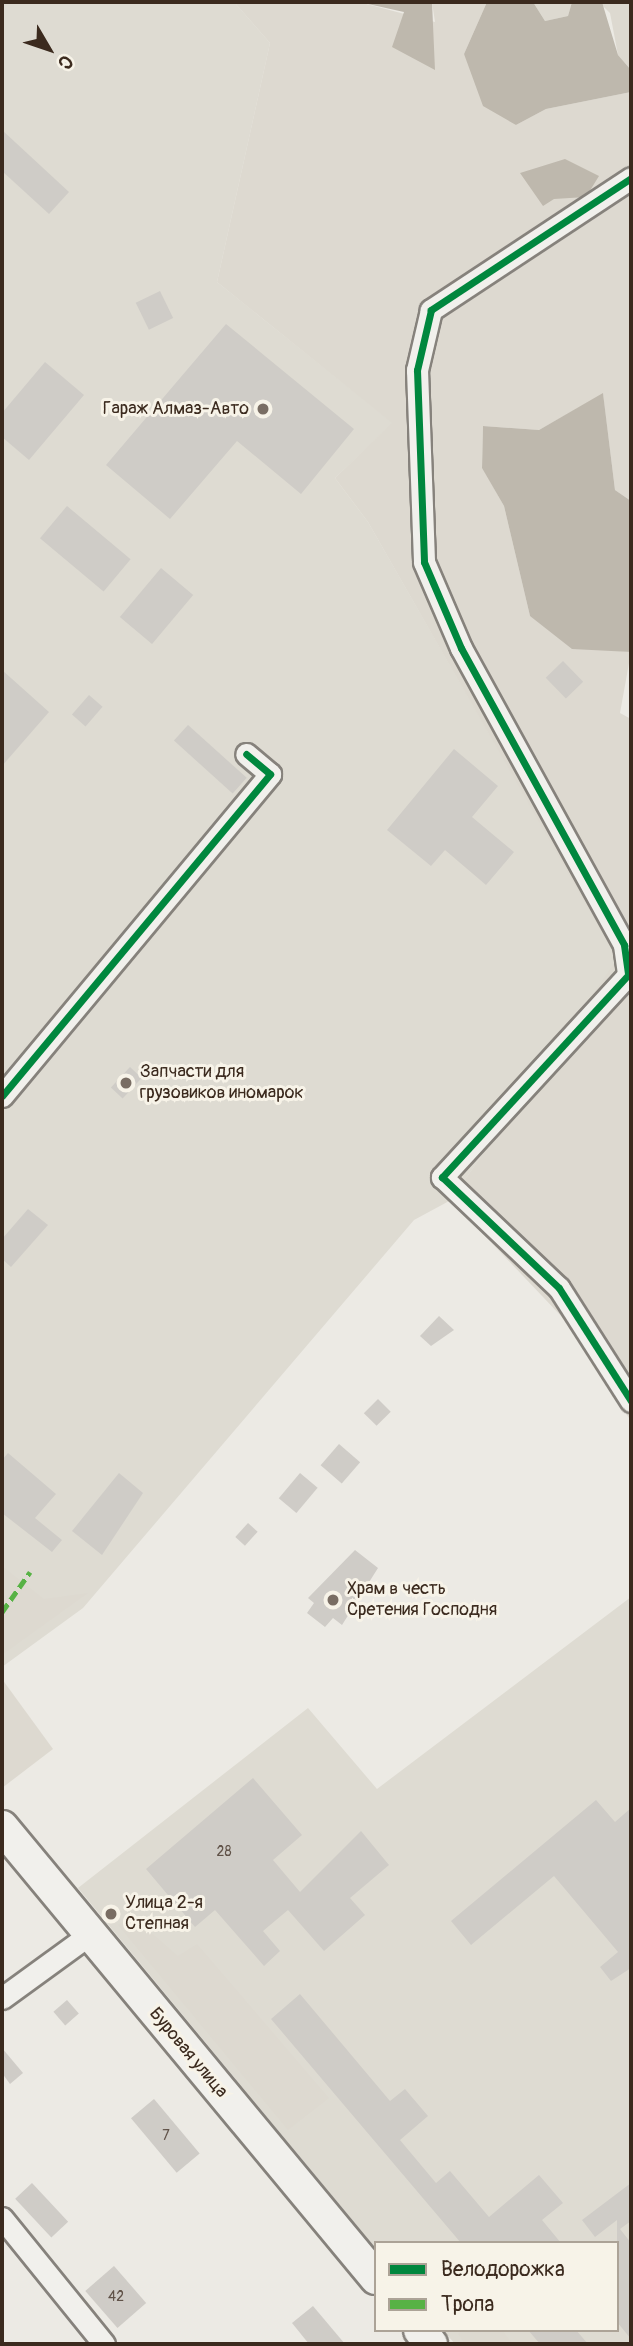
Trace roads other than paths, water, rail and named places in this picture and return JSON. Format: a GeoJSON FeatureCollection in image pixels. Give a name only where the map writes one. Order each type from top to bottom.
{"type":"FeatureCollection","features":[{"type":"Feature","properties":{"kind":"main road","name":"Буровая улица"},"geometry":{"type":"LineString","coordinates":[[2,1827],[374,2276]]}},
{"type":"Feature","properties":{"kind":"street"},"geometry":{"type":"LineString","coordinates":[[631,178],[431,310],[417,370],[425,562],[461,648],[624,945],[628,975],[442,1177],[559,1288],[631,1401]]}},
{"type":"Feature","properties":{"kind":"street"},"geometry":{"type":"LineString","coordinates":[[2,1096],[270,774],[246,754]]}},
{"type":"Feature","properties":{"kind":"street"},"geometry":{"type":"LineString","coordinates":[[2,1998],[90,1934]]}},
{"type":"Feature","properties":{"kind":"street"},"geometry":{"type":"LineString","coordinates":[[2,2218],[104,2344]]}},
{"type":"Feature","properties":{"kind":"place","name":"Гараж Алмаз-Авто"},"geometry":{"type":"Point","coordinates":[263,409]}},
{"type":"Feature","properties":{"kind":"place","name":"Запчасти для грузовиков иномарок"},"geometry":{"type":"Point","coordinates":[126,1083]}},
{"type":"Feature","properties":{"kind":"place","name":"Храм в честь Сретения Господня"},"geometry":{"type":"Point","coordinates":[333,1600]}},
{"type":"Feature","properties":{"kind":"place","name":"Улица 2-я Степная"},"geometry":{"type":"Point","coordinates":[111,1914]}}]}
